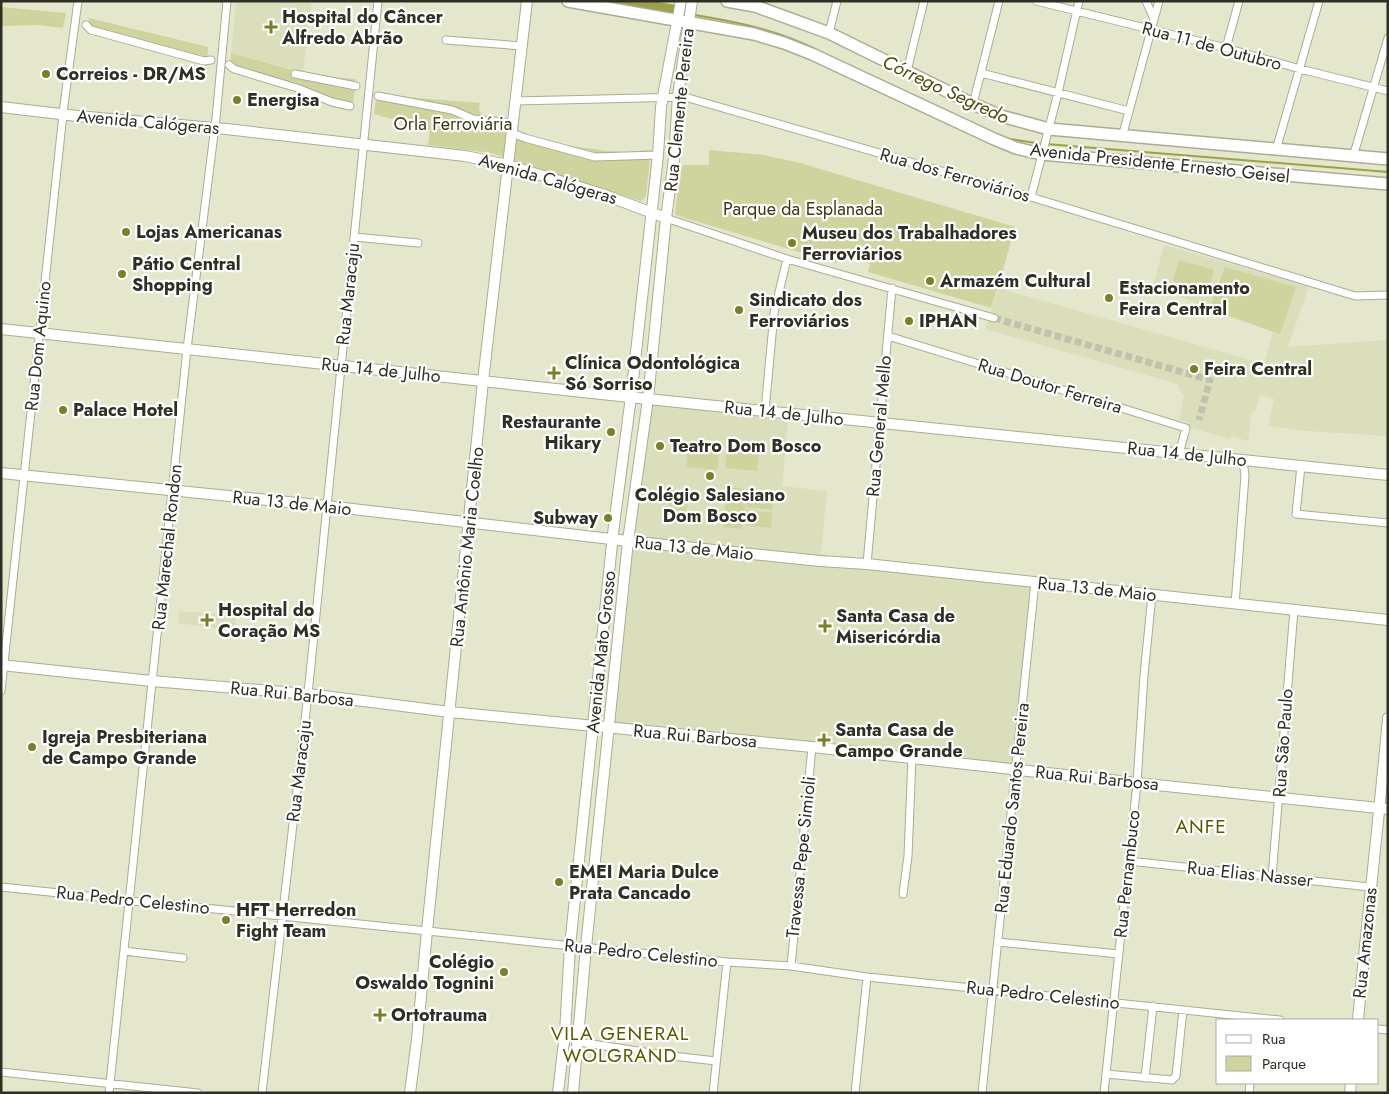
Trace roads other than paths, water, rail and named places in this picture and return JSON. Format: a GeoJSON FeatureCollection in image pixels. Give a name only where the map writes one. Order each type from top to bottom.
{"type":"FeatureCollection","features":[{"type":"Feature","properties":{"kind":"main road","name":"Avenida Presidente Ernesto Geisel"},"geometry":{"type":"LineString","coordinates":[[568,1],[679,11],[689,18],[784,43],[812,54],[994,140],[1041,154],[1388,184]]}},
{"type":"Feature","properties":{"kind":"main road","name":"Avenida Presidente Ernesto Geisel"},"geometry":{"type":"LineString","coordinates":[[727,1],[756,4],[829,33],[973,104],[1001,116],[1048,130],[1388,160]]}},
{"type":"Feature","properties":{"kind":"street","name":"Rua Dom Aquino"},"geometry":{"type":"LineString","coordinates":[[1,691],[78,1]]}},
{"type":"Feature","properties":{"kind":"street","name":"Rua Marechal Rondon"},"geometry":{"type":"LineString","coordinates":[[109,1093],[187,349],[214,128],[227,1]]}},
{"type":"Feature","properties":{"kind":"street","name":"Rua Maracaju"},"geometry":{"type":"LineString","coordinates":[[262,1093],[308,694],[378,1]]}},
{"type":"Feature","properties":{"kind":"street","name":"Rua Antônio Maria Coelho"},"geometry":{"type":"LineString","coordinates":[[410,1093],[417,1040],[483,381],[527,1]]}},
{"type":"Feature","properties":{"kind":"street","name":"Rua Clemente Pereira"},"geometry":{"type":"LineString","coordinates":[[666,218],[674,159],[678,96],[692,1]]}},
{"type":"Feature","properties":{"kind":"street"},"geometry":{"type":"LineString","coordinates":[[829,33],[837,1]]}},
{"type":"Feature","properties":{"kind":"street"},"geometry":{"type":"LineString","coordinates":[[907,71],[924,1]]}},
{"type":"Feature","properties":{"kind":"street"},"geometry":{"type":"LineString","coordinates":[[973,104],[999,1]]}},
{"type":"Feature","properties":{"kind":"street","name":"Rua 11 de Outubro"},"geometry":{"type":"LineString","coordinates":[[1036,1],[1226,48],[1388,91]]}},
{"type":"Feature","properties":{"kind":"street"},"geometry":{"type":"LineString","coordinates":[[1031,197],[1079,1]]}},
{"type":"Feature","properties":{"kind":"street"},"geometry":{"type":"LineString","coordinates":[[1146,1],[1154,19]]}},
{"type":"Feature","properties":{"kind":"street"},"geometry":{"type":"LineString","coordinates":[[1122,137],[1159,1]]}},
{"type":"Feature","properties":{"kind":"street"},"geometry":{"type":"LineString","coordinates":[[1226,48],[1239,1]]}},
{"type":"Feature","properties":{"kind":"street"},"geometry":{"type":"LineString","coordinates":[[1276,150],[1319,1]]}},
{"type":"Feature","properties":{"kind":"street","name":"Rua Clemente Pereira"},"geometry":{"type":"LineString","coordinates":[[651,212],[663,98],[679,11]]}},
{"type":"Feature","properties":{"kind":"street"},"geometry":{"type":"LineString","coordinates":[[86,25],[91,30],[204,61],[211,60]]}},
{"type":"Feature","properties":{"kind":"street"},"geometry":{"type":"LineString","coordinates":[[1353,157],[1388,38]]}},
{"type":"Feature","properties":{"kind":"street"},"geometry":{"type":"LineString","coordinates":[[446,40],[522,46]]}},
{"type":"Feature","properties":{"kind":"street"},"geometry":{"type":"LineString","coordinates":[[229,65],[234,69],[297,88],[332,102],[350,106]]}},
{"type":"Feature","properties":{"kind":"street"},"geometry":{"type":"LineString","coordinates":[[981,73],[1129,111]]}},
{"type":"Feature","properties":{"kind":"street"},"geometry":{"type":"LineString","coordinates":[[295,74],[356,86]]}},
{"type":"Feature","properties":{"kind":"street"},"geometry":{"type":"LineString","coordinates":[[378,96],[452,110],[473,119],[512,128],[552,146],[595,157],[658,155]]}},
{"type":"Feature","properties":{"kind":"street","name":"Rua dos Ferroviários"},"geometry":{"type":"LineString","coordinates":[[515,101],[685,96],[1031,197],[1354,296],[1388,295]]}},
{"type":"Feature","properties":{"kind":"street","name":"Avenida Calógeras"},"geometry":{"type":"LineString","coordinates":[[1,107],[465,156],[508,165],[602,194],[787,259],[991,317]]}},
{"type":"Feature","properties":{"kind":"street","name":"Avenida Mato Grosso"},"geometry":{"type":"LineString","coordinates":[[558,1093],[565,1033],[570,946],[612,540],[631,397],[651,212]]}},
{"type":"Feature","properties":{"kind":"street","name":"Avenida Mato Grosso"},"geometry":{"type":"LineString","coordinates":[[573,1093],[586,947],[628,542],[648,399],[666,218]]}},
{"type":"Feature","properties":{"kind":"street"},"geometry":{"type":"LineString","coordinates":[[354,237],[418,243]]}},
{"type":"Feature","properties":{"kind":"street"},"geometry":{"type":"LineString","coordinates":[[765,411],[774,313],[787,259]]}},
{"type":"Feature","properties":{"kind":"street","name":"Rua General Mello"},"geometry":{"type":"LineString","coordinates":[[867,564],[892,288]]}},
{"type":"Feature","properties":{"kind":"street","name":"Rua 14 de Julho"},"geometry":{"type":"LineString","coordinates":[[1,328],[648,399],[1388,475]]}},
{"type":"Feature","properties":{"kind":"street","name":"Rua Doutor Ferreira"},"geometry":{"type":"LineString","coordinates":[[888,336],[1186,428],[1179,454]]}},
{"type":"Feature","properties":{"kind":"street"},"geometry":{"type":"LineString","coordinates":[[1235,604],[1246,476],[1243,460]]}},
{"type":"Feature","properties":{"kind":"street"},"geometry":{"type":"LineString","coordinates":[[1301,466],[1296,514],[1388,523]]}},
{"type":"Feature","properties":{"kind":"street","name":"Rua 13 de Maio"},"geometry":{"type":"LineString","coordinates":[[1,474],[327,506],[628,542],[867,564],[1388,620]]}},
{"type":"Feature","properties":{"kind":"street","name":"Rua Eduardo Santos Pereira"},"geometry":{"type":"LineString","coordinates":[[982,1093],[1035,582]]}},
{"type":"Feature","properties":{"kind":"street","name":"Rua Pernambuco"},"geometry":{"type":"LineString","coordinates":[[1104,1093],[1137,783],[1144,675],[1152,595]]}},
{"type":"Feature","properties":{"kind":"street","name":"Rua São Paulo"},"geometry":{"type":"LineString","coordinates":[[1272,877],[1294,610]]}},
{"type":"Feature","properties":{"kind":"street","name":"Rua Rui Barbosa"},"geometry":{"type":"LineString","coordinates":[[3,665],[152,681],[308,694],[450,712],[812,747],[1384,809]]}},
{"type":"Feature","properties":{"kind":"street","name":"Rua Amazonas"},"geometry":{"type":"LineString","coordinates":[[1358,1019],[1370,887],[1384,809],[1388,718]]}},
{"type":"Feature","properties":{"kind":"street","name":"Travessa Pepe Simioli"},"geometry":{"type":"LineString","coordinates":[[791,966],[812,747]]}},
{"type":"Feature","properties":{"kind":"street"},"geometry":{"type":"LineString","coordinates":[[903,894],[908,856],[912,758]]}},
{"type":"Feature","properties":{"kind":"street","name":"Rua Elias Nasser"},"geometry":{"type":"LineString","coordinates":[[1129,861],[1370,887]]}},
{"type":"Feature","properties":{"kind":"street","name":"Rua Pedro Celestino"},"geometry":{"type":"LineString","coordinates":[[1,887],[727,962],[791,966],[867,977],[1153,1006],[1257,1019]]}},
{"type":"Feature","properties":{"kind":"street"},"geometry":{"type":"LineString","coordinates":[[998,942],[1119,954]]}},
{"type":"Feature","properties":{"kind":"street"},"geometry":{"type":"LineString","coordinates":[[124,951],[183,958]]}},
{"type":"Feature","properties":{"kind":"street"},"geometry":{"type":"LineString","coordinates":[[713,1093],[727,962]]}},
{"type":"Feature","properties":{"kind":"street"},"geometry":{"type":"LineString","coordinates":[[855,1093],[867,977]]}},
{"type":"Feature","properties":{"kind":"street"},"geometry":{"type":"LineString","coordinates":[[1145,1078],[1153,1006]]}},
{"type":"Feature","properties":{"kind":"street"},"geometry":{"type":"LineString","coordinates":[[1106,1074],[1172,1080],[1176,1076],[1182,1010]]}},
{"type":"Feature","properties":{"kind":"street"},"geometry":{"type":"LineString","coordinates":[[565,1033],[572,1041],[716,1061]]}},
{"type":"Feature","properties":{"kind":"street"},"geometry":{"type":"LineString","coordinates":[[1,1072],[198,1093]]}},
{"type":"Feature","properties":{"kind":"waterway","name":"Córrego Segredo"},"geometry":{"type":"LineString","coordinates":[[618,1],[681,12]]}},
{"type":"Feature","properties":{"kind":"waterway","name":"Córrego Segredo"},"geometry":{"type":"LineString","coordinates":[[695,15],[772,32],[817,50]]}},
{"type":"Feature","properties":{"kind":"waterway","name":"Córrego Segredo"},"geometry":{"type":"LineString","coordinates":[[1004,138],[1042,144]]}},
{"type":"Feature","properties":{"kind":"waterway","name":"Córrego Segredo"},"geometry":{"type":"LineString","coordinates":[[1046,144],[1388,172]]}},
{"type":"Feature","properties":{"kind":"tunnel"},"geometry":{"type":"LineString","coordinates":[[994,318],[1210,380],[1199,420]]}},
{"type":"Feature","properties":{"kind":"place","name":"Hospital do Câncer Alfredo Abrão"},"geometry":{"type":"Point","coordinates":[271,27]}},
{"type":"Feature","properties":{"kind":"place","name":"Correios - DR/MS"},"geometry":{"type":"Point","coordinates":[46,74]}},
{"type":"Feature","properties":{"kind":"place","name":"Energisa"},"geometry":{"type":"Point","coordinates":[237,100]}},
{"type":"Feature","properties":{"kind":"place","name":"Lojas Americanas"},"geometry":{"type":"Point","coordinates":[126,232]}},
{"type":"Feature","properties":{"kind":"place","name":"Museu dos Trabalhadores Ferroviários"},"geometry":{"type":"Point","coordinates":[792,243]}},
{"type":"Feature","properties":{"kind":"place","name":"Pátio Central Shopping"},"geometry":{"type":"Point","coordinates":[122,274]}},
{"type":"Feature","properties":{"kind":"place","name":"Armazém Cultural"},"geometry":{"type":"Point","coordinates":[930,281]}},
{"type":"Feature","properties":{"kind":"place","name":"Estacionamento Feira Central"},"geometry":{"type":"Point","coordinates":[1109,298]}},
{"type":"Feature","properties":{"kind":"place","name":"Sindicato dos Ferroviários"},"geometry":{"type":"Point","coordinates":[739,310]}},
{"type":"Feature","properties":{"kind":"place","name":"IPHAN"},"geometry":{"type":"Point","coordinates":[909,321]}},
{"type":"Feature","properties":{"kind":"place","name":"Feira Central"},"geometry":{"type":"Point","coordinates":[1194,369]}},
{"type":"Feature","properties":{"kind":"place","name":"Clínica Odontológica Só Sorriso"},"geometry":{"type":"Point","coordinates":[554,373]}},
{"type":"Feature","properties":{"kind":"place","name":"Palace Hotel"},"geometry":{"type":"Point","coordinates":[63,410]}},
{"type":"Feature","properties":{"kind":"place","name":"Restaurante Hikary"},"geometry":{"type":"Point","coordinates":[611,432]}},
{"type":"Feature","properties":{"kind":"place","name":"Teatro Dom Bosco"},"geometry":{"type":"Point","coordinates":[660,446]}},
{"type":"Feature","properties":{"kind":"place","name":"Colégio Salesiano Dom Bosco"},"geometry":{"type":"Point","coordinates":[710,476]}},
{"type":"Feature","properties":{"kind":"place","name":"Subway"},"geometry":{"type":"Point","coordinates":[608,518]}},
{"type":"Feature","properties":{"kind":"place","name":"Hospital do Coração MS"},"geometry":{"type":"Point","coordinates":[207,620]}},
{"type":"Feature","properties":{"kind":"place","name":"Santa Casa de Misericórdia"},"geometry":{"type":"Point","coordinates":[825,626]}},
{"type":"Feature","properties":{"kind":"place","name":"Santa Casa de Campo Grande"},"geometry":{"type":"Point","coordinates":[824,740]}},
{"type":"Feature","properties":{"kind":"place","name":"Igreja Presbiteriana de Campo Grande"},"geometry":{"type":"Point","coordinates":[32,747]}},
{"type":"Feature","properties":{"kind":"place","name":"EMEI Maria Dulce Prata Cancado"},"geometry":{"type":"Point","coordinates":[559,882]}},
{"type":"Feature","properties":{"kind":"place","name":"HFT Herredon Fight Team"},"geometry":{"type":"Point","coordinates":[226,920]}},
{"type":"Feature","properties":{"kind":"place","name":"Colégio Oswaldo Tognini"},"geometry":{"type":"Point","coordinates":[504,972]}},
{"type":"Feature","properties":{"kind":"place","name":"Ortotrauma"},"geometry":{"type":"Point","coordinates":[380,1015]}},
{"type":"Feature","properties":{"kind":"district","name":"ANFE"},"geometry":{"type":"Point","coordinates":[1201,826]}},
{"type":"Feature","properties":{"kind":"district","name":"VILA GENERAL WOLGRAND"},"geometry":{"type":"Point","coordinates":[620,1044]}},
{"type":"Feature","properties":{"kind":"park label","name":"Orla Ferroviária"},"geometry":{"type":"Point","coordinates":[453,124]}},
{"type":"Feature","properties":{"kind":"park label","name":"Parque da Esplanada"},"geometry":{"type":"Point","coordinates":[803,209]}}]}
